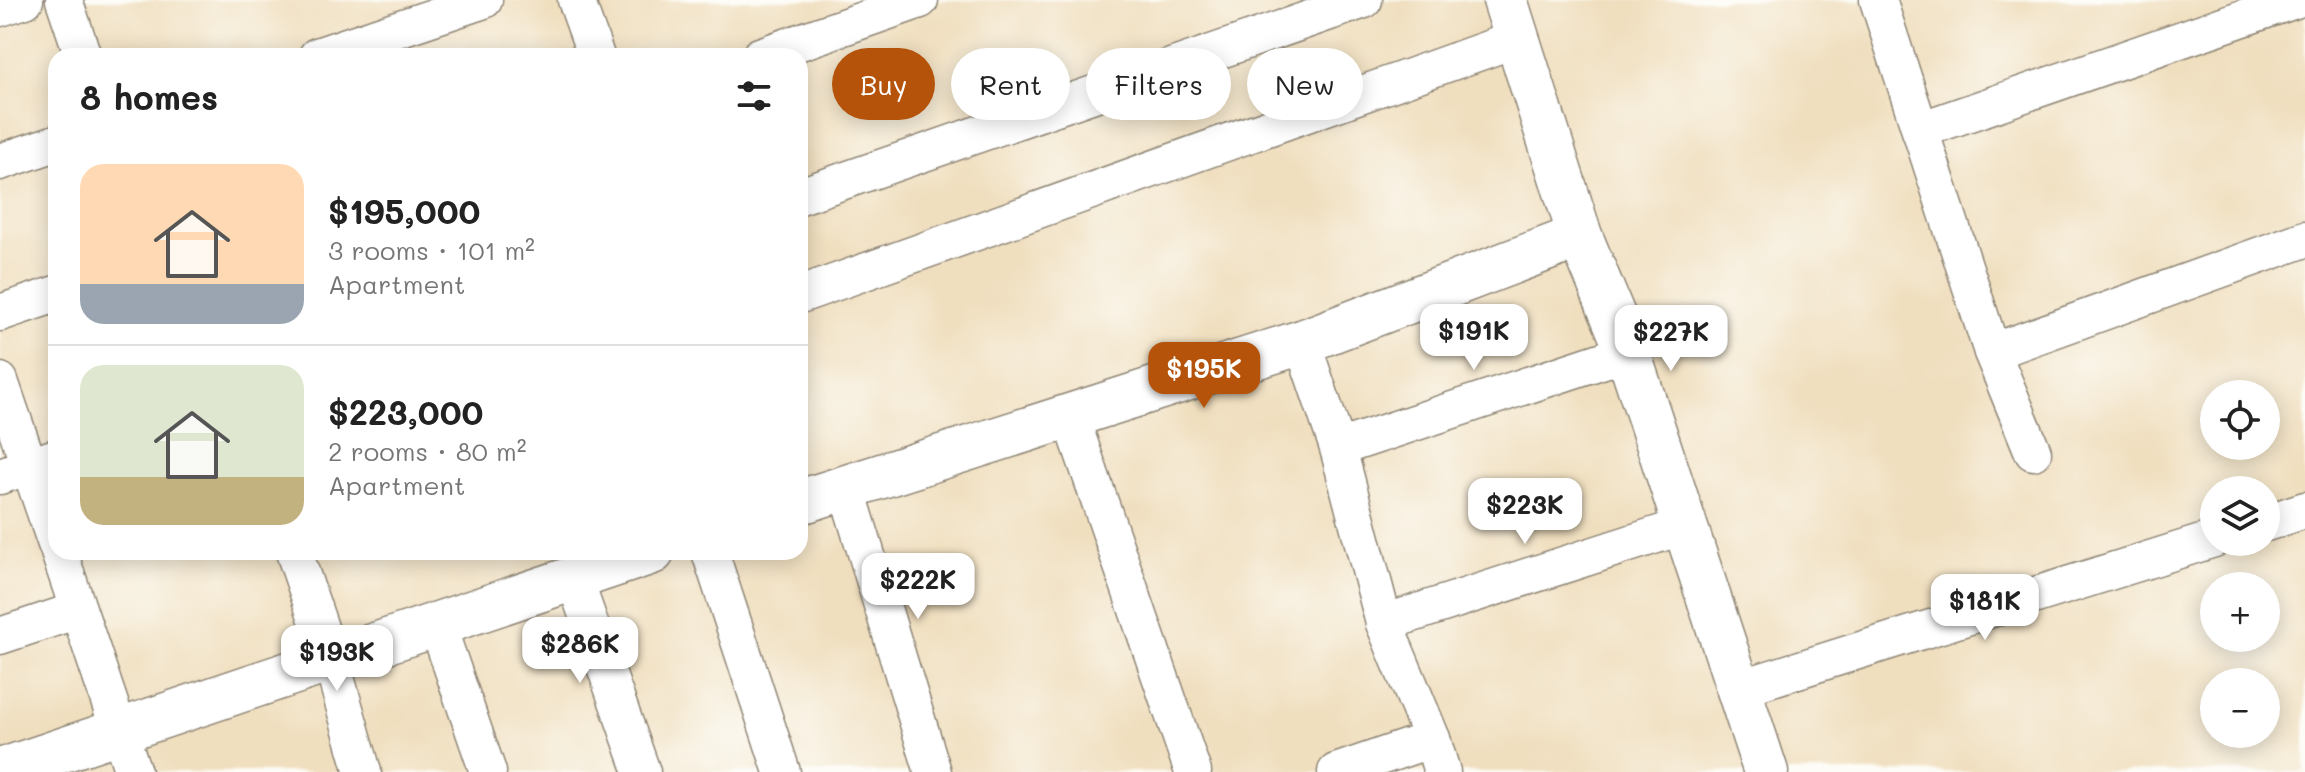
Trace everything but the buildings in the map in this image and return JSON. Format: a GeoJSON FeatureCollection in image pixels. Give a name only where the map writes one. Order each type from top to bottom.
{"type":"FeatureCollection","features":[{"type":"Feature","properties":{"kind":"street"},"geometry":{"type":"LineString","coordinates":[[0,8],[25,0]]}},
{"type":"Feature","properties":{"kind":"street"},"geometry":{"type":"LineString","coordinates":[[64,0],[80,48]]}},
{"type":"Feature","properties":{"kind":"street"},"geometry":{"type":"LineString","coordinates":[[341,48],[484,0]]}},
{"type":"Feature","properties":{"kind":"street"},"geometry":{"type":"LineString","coordinates":[[576,0],[593,48]]}},
{"type":"Feature","properties":{"kind":"street"},"geometry":{"type":"LineString","coordinates":[[783,48],[920,0]]}},
{"type":"Feature","properties":{"kind":"street"},"geometry":{"type":"LineString","coordinates":[[808,193],[1364,0]]}},
{"type":"Feature","properties":{"kind":"street"},"geometry":{"type":"LineString","coordinates":[[1878,0],[1992,352],[2033,452]]}},
{"type":"Feature","properties":{"kind":"street"},"geometry":{"type":"LineString","coordinates":[[1920,130],[2295,0]]}},
{"type":"Feature","properties":{"kind":"street"},"geometry":{"type":"LineString","coordinates":[[808,292],[1512,19],[1580,236],[1628,352],[1766,772]]}},
{"type":"Feature","properties":{"kind":"street"},"geometry":{"type":"LineString","coordinates":[[0,162],[48,146]]}},
{"type":"Feature","properties":{"kind":"street"},"geometry":{"type":"LineString","coordinates":[[808,499],[1302,342],[1580,236]]}},
{"type":"Feature","properties":{"kind":"street"},"geometry":{"type":"LineString","coordinates":[[1992,352],[2305,239]]}},
{"type":"Feature","properties":{"kind":"street"},"geometry":{"type":"LineString","coordinates":[[0,313],[48,297]]}},
{"type":"Feature","properties":{"kind":"street"},"geometry":{"type":"LineString","coordinates":[[1302,342],[1338,448],[1384,623],[1437,756],[1336,772]]}},
{"type":"Feature","properties":{"kind":"street"},"geometry":{"type":"LineString","coordinates":[[1338,448],[1628,352]]}},
{"type":"Feature","properties":{"kind":"street"},"geometry":{"type":"LineString","coordinates":[[0,381],[48,521]]}},
{"type":"Feature","properties":{"kind":"street"},"geometry":{"type":"LineString","coordinates":[[1071,418],[1193,772]]}},
{"type":"Feature","properties":{"kind":"street"},"geometry":{"type":"LineString","coordinates":[[846,487],[933,772]]}},
{"type":"Feature","properties":{"kind":"street"},"geometry":{"type":"LineString","coordinates":[[2280,518],[2305,510]]}},
{"type":"Feature","properties":{"kind":"street"},"geometry":{"type":"LineString","coordinates":[[1384,623],[1684,526]]}},
{"type":"Feature","properties":{"kind":"street"},"geometry":{"type":"LineString","coordinates":[[1737,689],[2200,543]]}},
{"type":"Feature","properties":{"kind":"street"},"geometry":{"type":"LineString","coordinates":[[62,560],[133,772]]}},
{"type":"Feature","properties":{"kind":"street"},"geometry":{"type":"LineString","coordinates":[[297,560],[331,660],[363,772]]}},
{"type":"Feature","properties":{"kind":"street"},"geometry":{"type":"LineString","coordinates":[[0,771],[437,624],[591,566],[617,560]]}},
{"type":"Feature","properties":{"kind":"street"},"geometry":{"type":"LineString","coordinates":[[713,560],[782,772]]}},
{"type":"Feature","properties":{"kind":"street"},"geometry":{"type":"LineString","coordinates":[[591,566],[642,772]]}},
{"type":"Feature","properties":{"kind":"street"},"geometry":{"type":"LineString","coordinates":[[0,636],[78,610]]}},
{"type":"Feature","properties":{"kind":"street"},"geometry":{"type":"LineString","coordinates":[[437,624],[488,772]]}}]}
